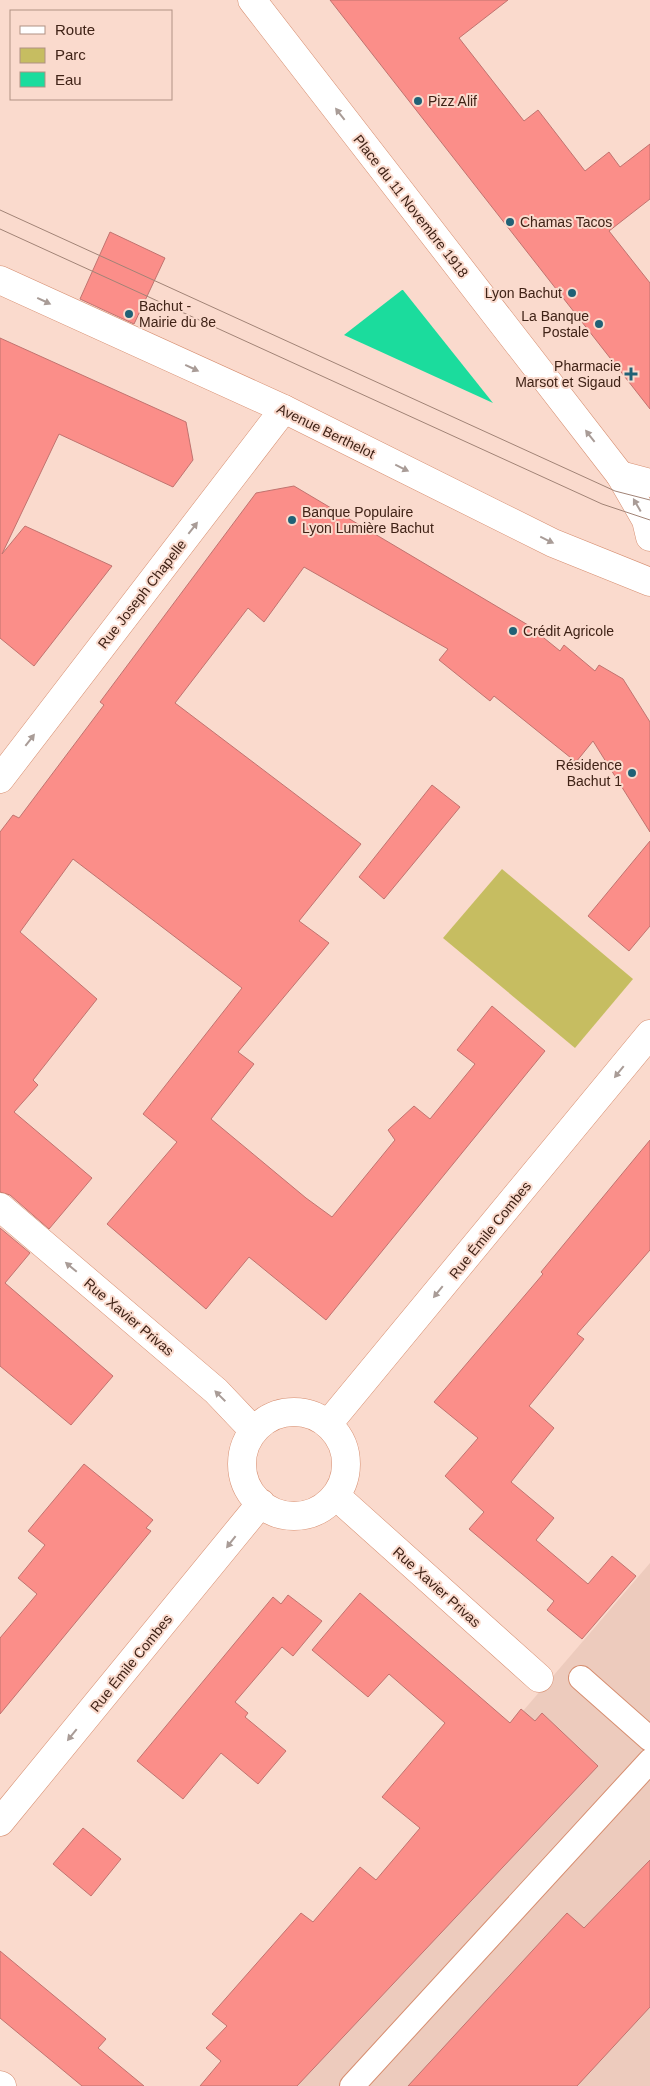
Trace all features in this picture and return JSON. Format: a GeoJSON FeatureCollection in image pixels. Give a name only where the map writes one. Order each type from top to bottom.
{"type":"FeatureCollection","features":[{"type":"Feature","properties":{"kind":"street","name":"Place du 11 Novembre 1918"},"geometry":{"type":"LineString","coordinates":[[252,0],[620,475],[646,520],[650,537]]}},
{"type":"Feature","properties":{"kind":"street","name":"Avenue Berthelot"},"geometry":{"type":"LineString","coordinates":[[0,280],[284,409],[553,543],[650,582]]}},
{"type":"Feature","properties":{"kind":"street","name":"Rue Joseph Chapelle"},"geometry":{"type":"LineString","coordinates":[[0,779],[284,409]]}},
{"type":"Feature","properties":{"kind":"street"},"geometry":{"type":"LineString","coordinates":[[620,475],[650,483]]}},
{"type":"Feature","properties":{"kind":"street","name":"Rue Émile Combes"},"geometry":{"type":"LineString","coordinates":[[328,1424],[650,1034]]}},
{"type":"Feature","properties":{"kind":"street","name":"Rue Xavier Privas"},"geometry":{"type":"LineString","coordinates":[[0,1207],[216,1391],[254,1431]]}},
{"type":"Feature","properties":{"kind":"street"},"geometry":{"type":"LineString","coordinates":[[298,1412],[314,1416],[328,1424],[338,1436],[345,1450],[346,1466],[343,1482],[336,1496],[323,1507],[308,1514],[291,1516],[275,1512],[260,1503],[250,1492],[244,1476],[242,1461],[246,1445],[254,1431],[266,1420],[281,1414],[298,1412]]}},
{"type":"Feature","properties":{"kind":"street","name":"Rue Xavier Privas"},"geometry":{"type":"LineString","coordinates":[[336,1496],[539,1678]]}},
{"type":"Feature","properties":{"kind":"street","name":"Rue Émile Combes"},"geometry":{"type":"LineString","coordinates":[[0,1822],[260,1503]]}},
{"type":"Feature","properties":{"kind":"lane"},"geometry":{"type":"LineString","coordinates":[[581,1678],[650,1739]]}},
{"type":"Feature","properties":{"kind":"lane"},"geometry":{"type":"LineString","coordinates":[[352,2086],[650,1761]]}},
{"type":"Feature","properties":{"kind":"shaded area"},"geometry":{"type":"Polygon","coordinates":[[[650,1563],[650,2086],[201,2086],[650,1563]]]}},
{"type":"Feature","properties":{"kind":"green space"},"geometry":{"type":"Polygon","coordinates":[[[502,869],[633,979],[575,1048],[443,938],[502,869]]]}},
{"type":"Feature","properties":{"kind":"water"},"geometry":{"type":"Polygon","coordinates":[[[403,290],[493,403],[344,335],[403,290]]]}},
{"type":"Feature","properties":{"kind":"building"},"geometry":{"type":"Polygon","coordinates":[[[330,0],[508,0],[459,38],[524,121],[538,110],[585,171],[609,152],[620,167],[650,144],[650,199],[609,231],[650,283],[650,409],[330,0]]]}},
{"type":"Feature","properties":{"kind":"building"},"geometry":{"type":"Polygon","coordinates":[[[110,232],[165,258],[134,324],[80,299],[110,232]]]}},
{"type":"Feature","properties":{"kind":"building"},"geometry":{"type":"Polygon","coordinates":[[[0,338],[186,422],[193,460],[173,487],[59,434],[2,554],[25,526],[112,566],[34,666],[0,638],[0,338]]]}},
{"type":"Feature","properties":{"kind":"building"},"geometry":{"type":"Polygon","coordinates":[[[294,486],[528,625],[560,651],[564,645],[595,671],[599,665],[623,679],[650,722],[650,832],[593,741],[576,762],[494,696],[490,701],[439,660],[448,649],[304,567],[264,622],[248,608],[175,703],[361,844],[299,921],[329,943],[238,1052],[254,1064],[211,1119],[306,1198],[332,1217],[395,1140],[388,1130],[414,1106],[430,1119],[475,1064],[457,1050],[492,1006],[545,1051],[326,1320],[249,1257],[206,1309],[107,1224],[177,1142],[143,1114],[242,988],[73,859],[20,932],[97,999],[33,1080],[38,1085],[14,1112],[92,1178],[49,1229],[10,1195],[0,1192],[0,832],[13,815],[19,818],[104,705],[100,702],[256,493],[294,486]]]}},
{"type":"Feature","properties":{"kind":"building"},"geometry":{"type":"Polygon","coordinates":[[[432,785],[460,807],[384,899],[359,877],[432,785]]]}},
{"type":"Feature","properties":{"kind":"building"},"geometry":{"type":"Polygon","coordinates":[[[650,841],[650,926],[629,951],[588,916],[650,841]]]}},
{"type":"Feature","properties":{"kind":"building"},"geometry":{"type":"Polygon","coordinates":[[[650,1140],[650,1250],[577,1334],[584,1339],[529,1406],[554,1428],[511,1482],[554,1518],[536,1540],[588,1584],[612,1556],[636,1576],[582,1639],[547,1610],[554,1601],[469,1529],[484,1512],[445,1476],[478,1438],[434,1402],[543,1274],[541,1272],[650,1140]]]}},
{"type":"Feature","properties":{"kind":"building"},"geometry":{"type":"Polygon","coordinates":[[[0,1228],[30,1253],[5,1283],[113,1376],[71,1425],[0,1366],[0,1228]]]}},
{"type":"Feature","properties":{"kind":"building"},"geometry":{"type":"Polygon","coordinates":[[[84,1464],[153,1520],[146,1528],[151,1531],[0,1714],[0,1638],[37,1594],[18,1578],[45,1545],[28,1531],[84,1464]]]}},
{"type":"Feature","properties":{"kind":"building"},"geometry":{"type":"Polygon","coordinates":[[[360,1593],[510,1723],[521,1709],[535,1721],[542,1713],[598,1766],[297,2086],[200,2086],[221,2061],[206,2048],[227,2026],[212,2014],[301,1913],[313,1922],[360,1867],[376,1880],[420,1828],[382,1797],[445,1723],[389,1674],[368,1697],[312,1650],[360,1593]]]}},
{"type":"Feature","properties":{"kind":"building"},"geometry":{"type":"Polygon","coordinates":[[[288,1595],[322,1621],[293,1656],[282,1647],[235,1702],[248,1713],[245,1717],[286,1751],[258,1784],[221,1753],[183,1799],[137,1761],[273,1597],[281,1604],[288,1595]]]}},
{"type":"Feature","properties":{"kind":"building"},"geometry":{"type":"Polygon","coordinates":[[[83,1828],[121,1859],[91,1896],[53,1864],[83,1828]]]}},
{"type":"Feature","properties":{"kind":"building"},"geometry":{"type":"Polygon","coordinates":[[[650,1860],[650,2007],[577,2086],[408,2086],[567,1913],[584,1928],[650,1860]]]}},
{"type":"Feature","properties":{"kind":"building"},"geometry":{"type":"Polygon","coordinates":[[[0,1951],[106,2039],[98,2048],[144,2086],[82,2086],[0,2018],[0,1951]]]}},
{"type":"Feature","properties":{"kind":"tram line"},"geometry":{"type":"LineString","coordinates":[[0,210],[615,491],[650,500]]}},
{"type":"Feature","properties":{"kind":"tram line"},"geometry":{"type":"LineString","coordinates":[[0,229],[602,504],[650,520]]}},
{"type":"Feature","properties":{"kind":"place","name":"Pizz Alif"},"geometry":{"type":"Point","coordinates":[418,101]}},
{"type":"Feature","properties":{"kind":"place","name":"Chamas Tacos"},"geometry":{"type":"Point","coordinates":[510,222]}},
{"type":"Feature","properties":{"kind":"place","name":"Lyon Bachut"},"geometry":{"type":"Point","coordinates":[572,293]}},
{"type":"Feature","properties":{"kind":"place","name":"Bachut - Mairie du 8e"},"geometry":{"type":"Point","coordinates":[129,314]}},
{"type":"Feature","properties":{"kind":"place","name":"La Banque Postale"},"geometry":{"type":"Point","coordinates":[599,324]}},
{"type":"Feature","properties":{"kind":"place","name":"Pharmacie Marsot et Sigaud"},"geometry":{"type":"Point","coordinates":[631,374]}},
{"type":"Feature","properties":{"kind":"place","name":"Banque Populaire Lyon Lumière Bachut"},"geometry":{"type":"Point","coordinates":[292,520]}},
{"type":"Feature","properties":{"kind":"place","name":"Crédit Agricole"},"geometry":{"type":"Point","coordinates":[513,631]}},
{"type":"Feature","properties":{"kind":"place","name":"Résidence Bachut 1"},"geometry":{"type":"Point","coordinates":[632,773]}}]}
